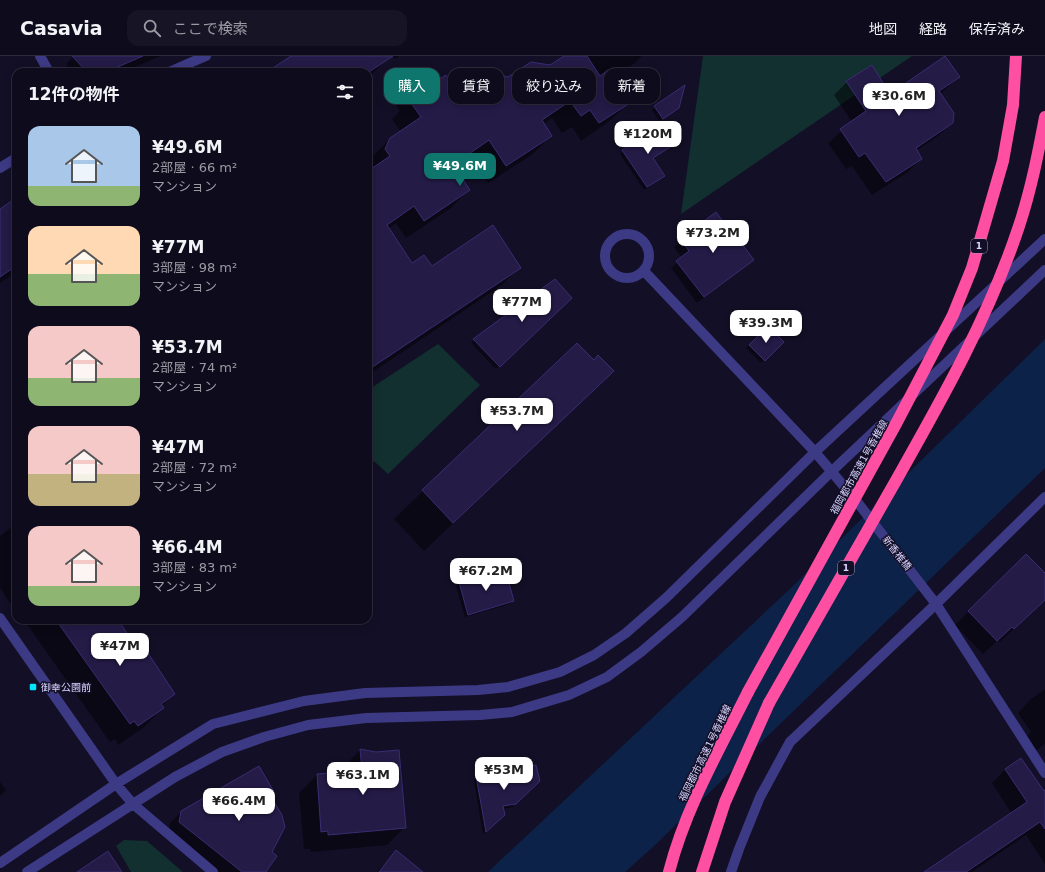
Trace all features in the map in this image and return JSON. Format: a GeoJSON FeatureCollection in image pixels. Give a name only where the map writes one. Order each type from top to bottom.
{"type":"FeatureCollection","features":[{"type":"Feature","properties":{"kind":"highway","name":"福岡都市高速1号香椎線"},"geometry":{"type":"LineString","coordinates":[[669,872],[699,791],[748,692],[897,422],[953,315],[972,268],[1003,161],[1013,105],[1016,56]]}},
{"type":"Feature","properties":{"kind":"highway","name":"1"},"geometry":{"type":"LineString","coordinates":[[702,872],[725,802],[769,703],[923,434],[980,325],[1020,225],[1036,168],[1045,118]]}},
{"type":"Feature","properties":{"kind":"street"},"geometry":{"type":"LineString","coordinates":[[40,56],[47,68]]}},
{"type":"Feature","properties":{"kind":"street"},"geometry":{"type":"LineString","coordinates":[[178,68],[206,56]]}},
{"type":"Feature","properties":{"kind":"street"},"geometry":{"type":"LineString","coordinates":[[0,168],[12,160]]}},
{"type":"Feature","properties":{"kind":"street"},"geometry":{"type":"LineString","coordinates":[[624,234],[637,236],[642,240],[647,245],[650,259],[644,271],[636,277],[627,279],[617,277],[605,262],[605,252],[612,240],[624,234]]}},
{"type":"Feature","properties":{"kind":"street"},"geometry":{"type":"LineString","coordinates":[[0,863],[116,784],[213,724],[304,701],[365,693],[478,690],[508,687],[560,672],[594,655],[637,623],[666,598],[815,452],[1045,239]]}},
{"type":"Feature","properties":{"kind":"street"},"geometry":{"type":"LineString","coordinates":[[27,872],[176,777],[222,752],[264,737],[308,725],[366,718],[480,715],[512,712],[569,695],[607,677],[641,652],[682,617],[832,471],[1045,270]]}},
{"type":"Feature","properties":{"kind":"street","name":"新香椎橋"},"geometry":{"type":"LineString","coordinates":[[644,271],[815,452],[858,503],[936,604],[1045,773]]}},
{"type":"Feature","properties":{"kind":"street"},"geometry":{"type":"LineString","coordinates":[[731,872],[760,798],[790,742],[936,604],[1045,497]]}},
{"type":"Feature","properties":{"kind":"street"},"geometry":{"type":"LineString","coordinates":[[0,618],[116,784],[133,804],[213,872]]}},
{"type":"Feature","properties":{"kind":"green space"},"geometry":{"type":"Polygon","coordinates":[[[703,56],[912,56],[681,214],[703,56]]]}},
{"type":"Feature","properties":{"kind":"green space"},"geometry":{"type":"Polygon","coordinates":[[[438,344],[480,385],[388,474],[375,462],[372,461],[372,387],[438,344]]]}},
{"type":"Feature","properties":{"kind":"green space"},"geometry":{"type":"Polygon","coordinates":[[[124,840],[147,841],[183,872],[131,872],[116,846],[124,840]]]}},
{"type":"Feature","properties":{"kind":"water"},"geometry":{"type":"Polygon","coordinates":[[[1045,339],[1045,468],[653,847],[625,872],[488,872],[794,585],[1045,339]]]}},
{"type":"Feature","properties":{"kind":"building"},"geometry":{"type":"Polygon","coordinates":[[[72,56],[143,56],[115,68],[83,68],[72,56]]]}},
{"type":"Feature","properties":{"kind":"building"},"geometry":{"type":"Polygon","coordinates":[[[291,56],[393,56],[372,70],[372,68],[273,68],[291,56]]]}},
{"type":"Feature","properties":{"kind":"building"},"geometry":{"type":"Polygon","coordinates":[[[564,56],[587,56],[595,68],[522,68],[531,62],[550,65],[564,56]]]}},
{"type":"Feature","properties":{"kind":"building"},"geometry":{"type":"Polygon","coordinates":[[[945,56],[960,77],[939,91],[954,113],[953,123],[916,148],[922,159],[886,182],[865,153],[859,157],[840,129],[866,111],[846,81],[872,65],[890,94],[945,56]]]}},
{"type":"Feature","properties":{"kind":"building"},"geometry":{"type":"Polygon","coordinates":[[[596,70],[600,76],[604,73],[604,104],[628,104],[599,123],[590,110],[581,116],[572,104],[596,104],[596,70]]]}},
{"type":"Feature","properties":{"kind":"building"},"geometry":{"type":"Polygon","coordinates":[[[512,74],[512,104],[566,104],[542,120],[552,136],[506,166],[489,140],[453,165],[470,190],[424,221],[414,206],[387,225],[412,263],[424,255],[432,266],[493,225],[521,268],[372,367],[372,168],[390,156],[385,149],[390,138],[421,117],[412,104],[440,104],[440,79],[446,75],[448,78],[448,104],[504,104],[504,76],[508,77],[512,74]]]}},
{"type":"Feature","properties":{"kind":"building"},"geometry":{"type":"Polygon","coordinates":[[[685,85],[679,108],[663,119],[654,106],[660,104],[660,102],[685,85]]]}},
{"type":"Feature","properties":{"kind":"building"},"geometry":{"type":"Polygon","coordinates":[[[659,126],[672,146],[653,158],[665,176],[647,187],[622,150],[659,126]]]}},
{"type":"Feature","properties":{"kind":"building"},"geometry":{"type":"Polygon","coordinates":[[[12,201],[12,269],[0,277],[0,209],[12,201]]]}},
{"type":"Feature","properties":{"kind":"building"},"geometry":{"type":"Polygon","coordinates":[[[716,212],[725,224],[730,221],[739,234],[736,236],[754,260],[704,297],[676,261],[689,251],[680,239],[716,212]]]}},
{"type":"Feature","properties":{"kind":"building"},"geometry":{"type":"Polygon","coordinates":[[[555,279],[572,298],[500,367],[473,339],[555,279]]]}},
{"type":"Feature","properties":{"kind":"building"},"geometry":{"type":"Polygon","coordinates":[[[768,326],[784,342],[765,361],[749,345],[768,326]]]}},
{"type":"Feature","properties":{"kind":"building"},"geometry":{"type":"Polygon","coordinates":[[[577,343],[594,360],[598,355],[614,371],[453,523],[422,490],[577,343]]]}},
{"type":"Feature","properties":{"kind":"building"},"geometry":{"type":"Polygon","coordinates":[[[1026,554],[1045,573],[1045,600],[1014,629],[1012,627],[997,641],[968,611],[1026,554]]]}},
{"type":"Feature","properties":{"kind":"building"},"geometry":{"type":"Polygon","coordinates":[[[505,569],[514,601],[468,615],[459,582],[505,569]]]}},
{"type":"Feature","properties":{"kind":"building"},"geometry":{"type":"Polygon","coordinates":[[[59,624],[121,624],[133,642],[138,638],[175,694],[161,704],[164,708],[138,726],[134,721],[130,724],[59,624]]]}},
{"type":"Feature","properties":{"kind":"building"},"geometry":{"type":"Polygon","coordinates":[[[360,749],[376,752],[399,750],[406,828],[328,835],[328,831],[321,832],[317,774],[362,770],[360,749]]]}},
{"type":"Feature","properties":{"kind":"building"},"geometry":{"type":"Polygon","coordinates":[[[1021,758],[1044,791],[1045,790],[1045,829],[1040,822],[966,872],[924,872],[1027,802],[1005,769],[1021,758]]]}},
{"type":"Feature","properties":{"kind":"building"},"geometry":{"type":"Polygon","coordinates":[[[536,765],[540,781],[516,804],[503,806],[505,815],[486,832],[476,776],[536,765]]]}},
{"type":"Feature","properties":{"kind":"building"},"geometry":{"type":"Polygon","coordinates":[[[259,766],[273,790],[269,793],[282,815],[285,827],[272,852],[277,856],[266,872],[242,872],[179,822],[181,811],[259,766]]]}},
{"type":"Feature","properties":{"kind":"building"},"geometry":{"type":"Polygon","coordinates":[[[396,850],[423,872],[379,872],[396,850]]]}},
{"type":"Feature","properties":{"kind":"building"},"geometry":{"type":"Polygon","coordinates":[[[108,851],[122,872],[77,872],[108,851]]]}},
{"type":"Feature","properties":{"kind":"place","name":"御幸公園前"},"geometry":{"type":"Point","coordinates":[33,687]}}]}
